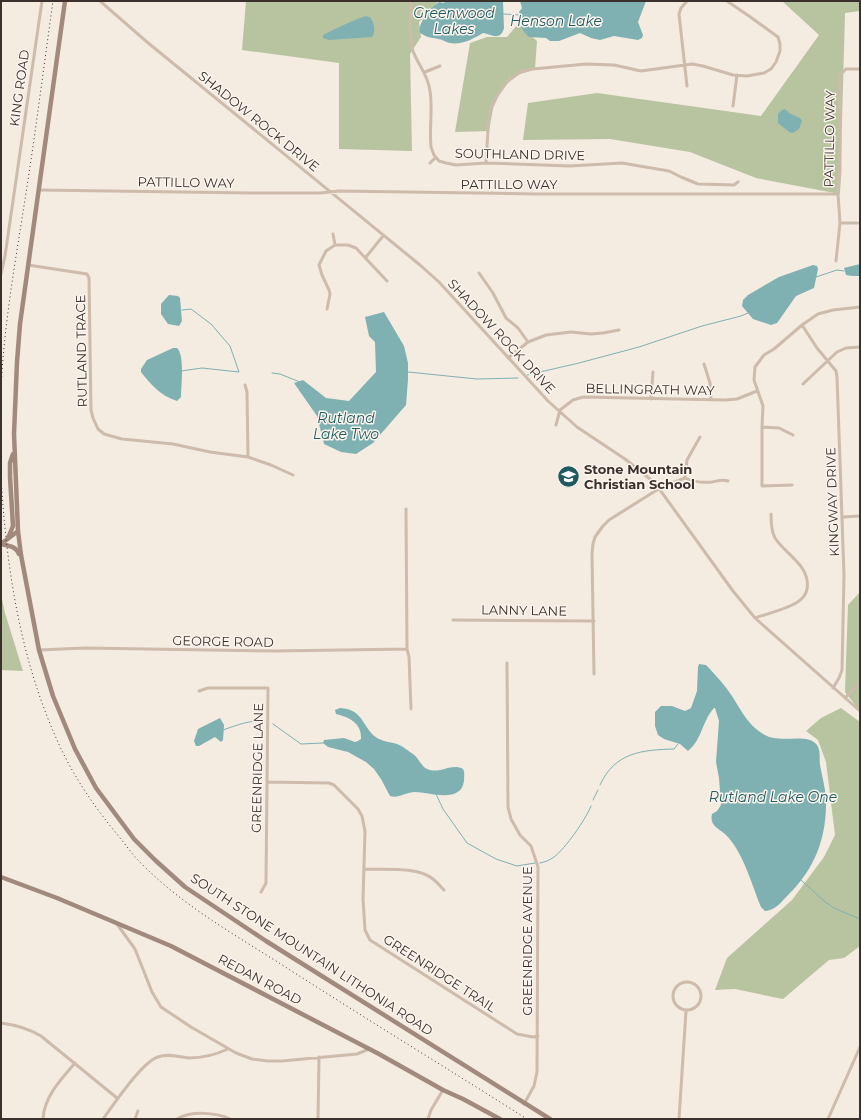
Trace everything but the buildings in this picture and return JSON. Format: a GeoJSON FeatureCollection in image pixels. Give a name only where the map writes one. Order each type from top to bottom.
{"type":"FeatureCollection","features":[{"type":"Feature","properties":{"kind":"main road","name":"SOUTH STONE MOUNTAIN LITHONIA ROAD"},"geometry":{"type":"LineString","coordinates":[[65,1],[28,265],[17,362],[14,404],[14,451],[18,531],[21,558],[39,650],[56,706],[88,775],[134,839],[160,866],[185,886],[266,941],[550,1119]]}},
{"type":"Feature","properties":{"kind":"main road"},"geometry":{"type":"LineString","coordinates":[[8,538],[13,526],[10,463],[14,451]]}},
{"type":"Feature","properties":{"kind":"main road"},"geometry":{"type":"LineString","coordinates":[[1,544],[18,531]]}},
{"type":"Feature","properties":{"kind":"main road"},"geometry":{"type":"LineString","coordinates":[[1,544],[12,546],[16,549],[21,558]]}},
{"type":"Feature","properties":{"kind":"main road","name":"REDAN ROAD"},"geometry":{"type":"LineString","coordinates":[[1,877],[57,898],[178,949],[500,1119]]}},
{"type":"Feature","properties":{"kind":"street","name":"KING ROAD"},"geometry":{"type":"LineString","coordinates":[[1,274],[5,256],[42,1]]}},
{"type":"Feature","properties":{"kind":"street","name":"SHADOW ROCK DRIVE"},"geometry":{"type":"LineString","coordinates":[[100,1],[147,42],[439,282],[548,401],[560,410],[577,427],[625,459],[660,488],[733,591],[756,618],[860,712]]}},
{"type":"Feature","properties":{"kind":"street","name":"SOUTHLAND DRIVE"},"geometry":{"type":"LineString","coordinates":[[411,1],[411,42],[425,72],[430,92],[431,147],[436,157],[440,161],[451,164],[570,166],[622,163],[670,171],[680,177],[698,184],[734,185],[738,182]]}},
{"type":"Feature","properties":{"kind":"street"},"geometry":{"type":"LineString","coordinates":[[687,86],[679,14],[681,8],[688,1]]}},
{"type":"Feature","properties":{"kind":"street"},"geometry":{"type":"LineString","coordinates":[[486,164],[489,113],[497,96],[507,82],[520,72],[533,68],[586,64],[614,65],[641,71],[684,65],[703,66],[733,75],[753,75],[764,73],[771,69],[778,58],[780,44],[778,37],[727,1]]}},
{"type":"Feature","properties":{"kind":"street"},"geometry":{"type":"LineString","coordinates":[[425,72],[440,66]]}},
{"type":"Feature","properties":{"kind":"street","name":"PATTILLO WAY"},"geometry":{"type":"LineString","coordinates":[[39,190],[251,194],[339,191],[512,194],[838,194],[840,172],[840,79],[841,74],[846,69],[860,69]]}},
{"type":"Feature","properties":{"kind":"street"},"geometry":{"type":"LineString","coordinates":[[733,106],[737,75]]}},
{"type":"Feature","properties":{"kind":"street"},"geometry":{"type":"LineString","coordinates":[[430,163],[436,157]]}},
{"type":"Feature","properties":{"kind":"street"},"geometry":{"type":"LineString","coordinates":[[836,261],[840,223],[838,194]]}},
{"type":"Feature","properties":{"kind":"street"},"geometry":{"type":"LineString","coordinates":[[840,223],[860,222]]}},
{"type":"Feature","properties":{"kind":"street"},"geometry":{"type":"LineString","coordinates":[[333,234],[335,245]]}},
{"type":"Feature","properties":{"kind":"street"},"geometry":{"type":"LineString","coordinates":[[366,257],[383,236]]}},
{"type":"Feature","properties":{"kind":"street"},"geometry":{"type":"LineString","coordinates":[[327,309],[330,294],[322,275],[320,265],[326,252],[335,245],[348,245],[356,248],[387,281]]}},
{"type":"Feature","properties":{"kind":"street","name":"RUTLAND TRACE"},"geometry":{"type":"LineString","coordinates":[[28,265],[87,274],[89,278],[91,410],[98,429],[104,434],[122,439],[172,444],[210,452],[248,457],[293,475]]}},
{"type":"Feature","properties":{"kind":"street"},"geometry":{"type":"LineString","coordinates":[[479,273],[493,292],[506,318],[518,328],[528,342]]}},
{"type":"Feature","properties":{"kind":"street"},"geometry":{"type":"LineString","coordinates":[[792,485],[762,486],[763,406],[757,391],[753,374],[755,367],[764,355],[774,349],[802,325],[818,314],[860,307]]}},
{"type":"Feature","properties":{"kind":"street","name":"KINGWAY DRIVE"},"geometry":{"type":"LineString","coordinates":[[802,325],[814,345],[836,371],[838,377],[844,575],[842,666],[839,678],[833,688]]}},
{"type":"Feature","properties":{"kind":"street"},"geometry":{"type":"LineString","coordinates":[[508,358],[528,342],[546,335],[583,332],[591,334],[619,330]]}},
{"type":"Feature","properties":{"kind":"street"},"geometry":{"type":"LineString","coordinates":[[803,384],[827,360],[840,350],[860,347]]}},
{"type":"Feature","properties":{"kind":"street"},"geometry":{"type":"LineString","coordinates":[[704,364],[710,383],[711,400]]}},
{"type":"Feature","properties":{"kind":"street"},"geometry":{"type":"LineString","coordinates":[[651,399],[652,372]]}},
{"type":"Feature","properties":{"kind":"street"},"geometry":{"type":"LineString","coordinates":[[245,385],[247,392],[248,457]]}},
{"type":"Feature","properties":{"kind":"street","name":"BELLINGRATH WAY"},"geometry":{"type":"LineString","coordinates":[[560,410],[573,400],[583,397],[725,400],[737,399],[757,391]]}},
{"type":"Feature","properties":{"kind":"street"},"geometry":{"type":"LineString","coordinates":[[556,425],[560,410]]}},
{"type":"Feature","properties":{"kind":"street"},"geometry":{"type":"LineString","coordinates":[[762,427],[779,428],[793,435]]}},
{"type":"Feature","properties":{"kind":"street"},"geometry":{"type":"LineString","coordinates":[[685,478],[688,466],[687,460],[700,437]]}},
{"type":"Feature","properties":{"kind":"street"},"geometry":{"type":"LineString","coordinates":[[594,674],[592,554],[595,537],[609,520],[660,488],[685,478],[697,482],[728,480]]}},
{"type":"Feature","properties":{"kind":"street"},"geometry":{"type":"LineString","coordinates":[[406,509],[407,649],[409,657],[411,709]]}},
{"type":"Feature","properties":{"kind":"street"},"geometry":{"type":"LineString","coordinates":[[756,618],[797,602],[804,596],[807,587],[807,577],[805,572],[775,538],[772,529],[771,514]]}},
{"type":"Feature","properties":{"kind":"street"},"geometry":{"type":"LineString","coordinates":[[843,517],[860,516]]}},
{"type":"Feature","properties":{"kind":"street","name":"LANNY LANE"},"geometry":{"type":"LineString","coordinates":[[453,620],[594,621]]}},
{"type":"Feature","properties":{"kind":"street","name":"GEORGE ROAD"},"geometry":{"type":"LineString","coordinates":[[39,650],[85,648],[275,652],[407,649]]}},
{"type":"Feature","properties":{"kind":"street","name":"GREENRIDGE AVENUE"},"geometry":{"type":"LineString","coordinates":[[507,663],[508,807],[511,819],[520,835],[531,846],[538,867],[537,1072],[534,1086],[524,1104]]}},
{"type":"Feature","properties":{"kind":"street"},"geometry":{"type":"LineString","coordinates":[[845,698],[860,682]]}},
{"type":"Feature","properties":{"kind":"street","name":"GREENRIDGE LANE"},"geometry":{"type":"LineString","coordinates":[[199,691],[208,688],[268,688],[266,883],[261,892]]}},
{"type":"Feature","properties":{"kind":"street","name":"GREENRIDGE TRAIL"},"geometry":{"type":"LineString","coordinates":[[267,782],[328,783],[334,785],[358,809],[362,816],[364,831],[363,899],[365,930],[370,940],[518,1034],[533,1037],[538,1036]]}},
{"type":"Feature","properties":{"kind":"street"},"geometry":{"type":"LineString","coordinates":[[364,869],[410,870],[432,878],[444,890]]}},
{"type":"Feature","properties":{"kind":"street"},"geometry":{"type":"LineString","coordinates":[[117,924],[134,949],[152,992],[161,1007],[168,1013],[228,1049],[245,1057],[268,1061],[357,1054],[369,1049]]}},
{"type":"Feature","properties":{"kind":"street"},"geometry":{"type":"LineString","coordinates":[[681,983],[690,983],[698,988],[701,999],[698,1005],[686,1011],[675,1003],[673,994],[677,985],[681,983]]}},
{"type":"Feature","properties":{"kind":"street"},"geometry":{"type":"LineString","coordinates":[[679,1119],[686,1011]]}},
{"type":"Feature","properties":{"kind":"street"},"geometry":{"type":"LineString","coordinates":[[1,1023],[20,1026],[32,1030],[51,1043],[117,1098]]}},
{"type":"Feature","properties":{"kind":"street"},"geometry":{"type":"LineString","coordinates":[[828,1119],[860,1047]]}},
{"type":"Feature","properties":{"kind":"street"},"geometry":{"type":"LineString","coordinates":[[103,1119],[117,1098],[147,1065],[159,1056],[170,1055],[189,1058],[200,1057],[219,1053],[228,1049]]}},
{"type":"Feature","properties":{"kind":"street"},"geometry":{"type":"LineString","coordinates":[[318,1119],[319,1057]]}},
{"type":"Feature","properties":{"kind":"street"},"geometry":{"type":"LineString","coordinates":[[43,1119],[45,1106],[55,1088],[75,1063]]}},
{"type":"Feature","properties":{"kind":"street"},"geometry":{"type":"LineString","coordinates":[[428,1119],[431,1110],[443,1090]]}},
{"type":"Feature","properties":{"kind":"street"},"geometry":{"type":"LineString","coordinates":[[135,1119],[138,1111]]}},
{"type":"Feature","properties":{"kind":"street"},"geometry":{"type":"LineString","coordinates":[[177,1119],[187,1115],[197,1114],[222,1115],[230,1119]]}},
{"type":"Feature","properties":{"kind":"green space"},"geometry":{"type":"Polygon","coordinates":[[[246,1],[438,1],[433,9],[419,22],[421,37],[410,54],[412,151],[339,149],[339,63],[242,50],[246,1]]]}},
{"type":"Feature","properties":{"kind":"green space"},"geometry":{"type":"Polygon","coordinates":[[[782,1],[860,1],[860,11],[845,13],[840,194],[756,178],[690,152],[610,139],[523,140],[528,103],[597,93],[761,116],[819,35],[782,1]]]}},
{"type":"Feature","properties":{"kind":"green space"},"geometry":{"type":"Polygon","coordinates":[[[518,24],[537,41],[535,69],[509,78],[494,103],[489,131],[455,132],[470,43],[487,37],[507,37],[518,24]]]}},
{"type":"Feature","properties":{"kind":"green space"},"geometry":{"type":"Polygon","coordinates":[[[860,592],[860,711],[845,692],[848,605],[860,592]]]}},
{"type":"Feature","properties":{"kind":"green space"},"geometry":{"type":"Polygon","coordinates":[[[1,595],[5,613],[23,671],[1,670],[1,595]]]}},
{"type":"Feature","properties":{"kind":"green space"},"geometry":{"type":"Polygon","coordinates":[[[841,708],[860,722],[860,946],[844,958],[829,960],[783,999],[735,989],[715,990],[727,958],[792,900],[824,857],[835,835],[826,762],[818,740],[806,731],[821,718],[841,708]]]}},
{"type":"Feature","properties":{"kind":"water","name":"Greenwood Lakes"},"geometry":{"type":"Polygon","coordinates":[[[445,1],[503,1],[504,28],[502,32],[498,36],[483,33],[467,41],[459,43],[450,43],[441,39],[425,36],[420,33],[421,25],[432,8],[439,2],[444,3],[445,1]]]}},
{"type":"Feature","properties":{"kind":"water","name":"Henson Lake"},"geometry":{"type":"Polygon","coordinates":[[[520,1],[646,1],[638,22],[643,35],[642,38],[638,40],[614,36],[600,40],[580,33],[559,41],[550,41],[546,38],[529,37],[521,26],[522,18],[519,12],[522,8],[520,1]]]}},
{"type":"Feature","properties":{"kind":"water"},"geometry":{"type":"Polygon","coordinates":[[[366,16],[371,18],[374,25],[372,37],[329,40],[323,38],[323,35],[349,22],[366,16]]]}},
{"type":"Feature","properties":{"kind":"water"},"geometry":{"type":"Polygon","coordinates":[[[785,109],[789,113],[800,118],[802,121],[799,129],[793,133],[789,132],[778,123],[778,114],[785,109]]]}},
{"type":"Feature","properties":{"kind":"water"},"geometry":{"type":"Polygon","coordinates":[[[860,264],[860,276],[846,275],[844,268],[860,264]]]}},
{"type":"Feature","properties":{"kind":"water"},"geometry":{"type":"Polygon","coordinates":[[[813,265],[817,266],[818,269],[814,288],[796,296],[777,323],[771,325],[753,319],[742,306],[743,300],[748,295],[779,277],[813,265]]]}},
{"type":"Feature","properties":{"kind":"water"},"geometry":{"type":"Polygon","coordinates":[[[169,295],[178,296],[180,298],[182,321],[179,326],[168,324],[161,314],[161,304],[169,295]]]}},
{"type":"Feature","properties":{"kind":"water","name":"Rutland Lake Two"},"geometry":{"type":"Polygon","coordinates":[[[384,312],[404,346],[408,363],[406,405],[373,443],[356,454],[341,452],[324,444],[317,416],[294,383],[303,380],[326,398],[349,401],[376,372],[375,342],[369,336],[365,317],[384,312]]]}},
{"type":"Feature","properties":{"kind":"water"},"geometry":{"type":"Polygon","coordinates":[[[173,348],[177,348],[182,364],[181,397],[177,401],[157,390],[141,372],[141,369],[147,360],[173,348]]]}},
{"type":"Feature","properties":{"kind":"water","name":"Rutland Lake One"},"geometry":{"type":"Polygon","coordinates":[[[699,664],[706,665],[718,678],[732,695],[752,726],[758,731],[778,739],[807,739],[813,741],[819,750],[826,798],[826,812],[822,838],[813,862],[806,873],[781,902],[769,911],[765,911],[761,907],[743,861],[734,844],[712,822],[712,814],[717,811],[721,805],[716,762],[719,721],[715,708],[710,713],[693,747],[688,751],[680,744],[664,739],[658,735],[655,726],[655,712],[661,706],[672,706],[685,711],[691,708],[697,691],[699,664]]]}},
{"type":"Feature","properties":{"kind":"water"},"geometry":{"type":"Polygon","coordinates":[[[340,708],[348,709],[354,712],[359,716],[373,735],[381,740],[403,747],[415,756],[427,769],[434,771],[451,767],[459,767],[463,769],[464,781],[462,788],[451,795],[436,795],[415,792],[396,797],[390,796],[374,769],[366,762],[348,752],[328,747],[323,743],[324,740],[344,738],[355,742],[361,739],[361,733],[354,722],[346,717],[336,714],[335,710],[340,708]]]}},
{"type":"Feature","properties":{"kind":"water"},"geometry":{"type":"Polygon","coordinates":[[[220,718],[224,725],[223,740],[221,742],[215,737],[199,746],[196,746],[194,741],[198,729],[220,718]]]}},
{"type":"Feature","properties":{"kind":"waterway"},"geometry":{"type":"LineString","coordinates":[[503,14],[521,15]]}},
{"type":"Feature","properties":{"kind":"waterway"},"geometry":{"type":"LineString","coordinates":[[816,277],[837,270],[844,271]]}},
{"type":"Feature","properties":{"kind":"waterway"},"geometry":{"type":"LineString","coordinates":[[181,371],[202,368],[239,372],[230,346],[211,324],[191,309],[182,310]]}},
{"type":"Feature","properties":{"kind":"waterway"},"geometry":{"type":"LineString","coordinates":[[527,375],[639,347],[702,326],[748,313]]}},
{"type":"Feature","properties":{"kind":"waterway"},"geometry":{"type":"LineString","coordinates":[[408,372],[477,379],[518,378]]}},
{"type":"Feature","properties":{"kind":"waterway"},"geometry":{"type":"LineString","coordinates":[[272,373],[280,374],[300,382]]}},
{"type":"Feature","properties":{"kind":"waterway"},"geometry":{"type":"LineString","coordinates":[[223,730],[249,722],[264,721]]}},
{"type":"Feature","properties":{"kind":"waterway"},"geometry":{"type":"LineString","coordinates":[[273,724],[301,744],[323,743]]}},
{"type":"Feature","properties":{"kind":"waterway"},"geometry":{"type":"LineString","coordinates":[[600,785],[606,774],[622,759],[640,752],[674,749],[678,744]]}},
{"type":"Feature","properties":{"kind":"waterway"},"geometry":{"type":"LineString","coordinates":[[593,800],[598,790]]}},
{"type":"Feature","properties":{"kind":"waterway"},"geometry":{"type":"LineString","coordinates":[[436,794],[443,809],[467,843],[496,859],[517,866],[535,863]]}},
{"type":"Feature","properties":{"kind":"waterway"},"geometry":{"type":"LineString","coordinates":[[540,863],[547,861],[559,853],[580,826],[591,806]]}},
{"type":"Feature","properties":{"kind":"waterway"},"geometry":{"type":"LineString","coordinates":[[801,880],[834,908],[860,919]]}},
{"type":"Feature","properties":{"kind":"railway"},"geometry":{"type":"LineString","coordinates":[[1,389],[14,266],[53,1]]}},
{"type":"Feature","properties":{"kind":"railway"},"geometry":{"type":"LineString","coordinates":[[1,476],[7,544],[17,611],[33,677],[44,709],[63,753],[76,777],[99,811],[133,855],[171,890],[229,932],[527,1119]]}},
{"type":"Feature","properties":{"kind":"place","name":"Stone Mountain Christian School"},"geometry":{"type":"Point","coordinates":[569,476]}}]}
